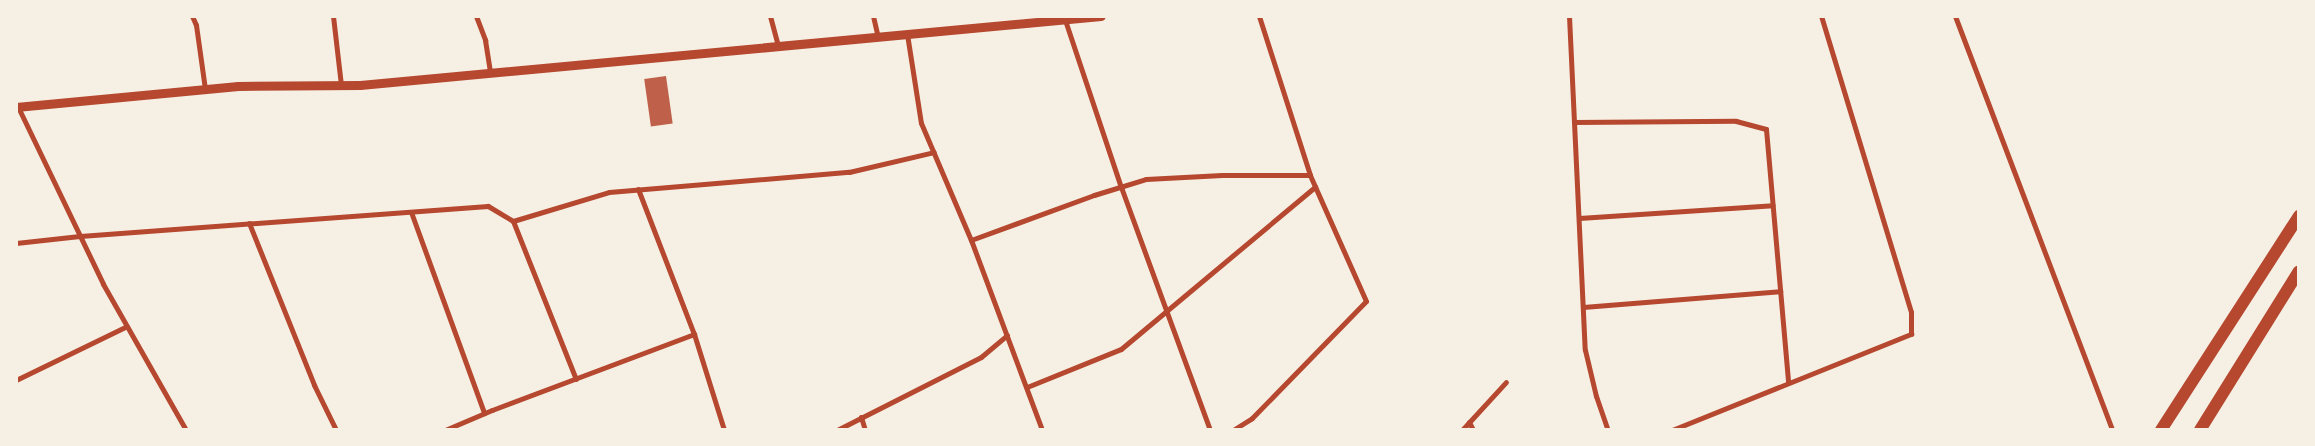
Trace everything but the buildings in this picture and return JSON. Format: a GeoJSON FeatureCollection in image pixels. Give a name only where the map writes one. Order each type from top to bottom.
{"type":"FeatureCollection","features":[{"type":"Feature","properties":{"kind":"highway"},"geometry":{"type":"LineString","coordinates":[[2161,430],[2299,216]]}},
{"type":"Feature","properties":{"kind":"highway"},"geometry":{"type":"LineString","coordinates":[[2200,430],[2299,272]]}},
{"type":"Feature","properties":{"kind":"street"},"geometry":{"type":"LineString","coordinates":[[192,16],[196,25],[205,89]]}},
{"type":"Feature","properties":{"kind":"street"},"geometry":{"type":"LineString","coordinates":[[333,16],[341,85]]}},
{"type":"Feature","properties":{"kind":"street"},"geometry":{"type":"LineString","coordinates":[[476,16],[485,40],[490,73]]}},
{"type":"Feature","properties":{"kind":"street"},"geometry":{"type":"LineString","coordinates":[[770,16],[778,46]]}},
{"type":"Feature","properties":{"kind":"street"},"geometry":{"type":"LineString","coordinates":[[873,16],[878,37]]}},
{"type":"Feature","properties":{"kind":"street"},"geometry":{"type":"LineString","coordinates":[[186,430],[103,284],[17,107],[238,86],[341,85],[490,73],[878,37],[1028,20],[1065,20],[1101,16]]}},
{"type":"Feature","properties":{"kind":"street"},"geometry":{"type":"LineString","coordinates":[[1232,430],[1252,418],[1366,301],[1310,175],[1259,16]]}},
{"type":"Feature","properties":{"kind":"street"},"geometry":{"type":"LineString","coordinates":[[1569,16],[1586,350],[1596,396],[1608,430]]}},
{"type":"Feature","properties":{"kind":"street"},"geometry":{"type":"LineString","coordinates":[[1672,430],[1911,334],[1911,312],[1821,16]]}},
{"type":"Feature","properties":{"kind":"street"},"geometry":{"type":"LineString","coordinates":[[1955,16],[2112,430]]}},
{"type":"Feature","properties":{"kind":"street"},"geometry":{"type":"LineString","coordinates":[[1065,20],[1121,187],[1210,430]]}},
{"type":"Feature","properties":{"kind":"street"},"geometry":{"type":"LineString","coordinates":[[907,34],[921,122],[971,240],[1042,430]]}},
{"type":"Feature","properties":{"kind":"street"},"geometry":{"type":"LineString","coordinates":[[1574,122],[1736,121],[1766,129],[1788,382]]}},
{"type":"Feature","properties":{"kind":"street"},"geometry":{"type":"LineString","coordinates":[[513,220],[609,192],[849,172],[934,152]]}},
{"type":"Feature","properties":{"kind":"street"},"geometry":{"type":"LineString","coordinates":[[971,240],[1146,179],[1310,175]]}},
{"type":"Feature","properties":{"kind":"street"},"geometry":{"type":"LineString","coordinates":[[1026,387],[1121,349],[1315,187]]}},
{"type":"Feature","properties":{"kind":"street"},"geometry":{"type":"LineString","coordinates":[[638,189],[694,334],[724,430]]}},
{"type":"Feature","properties":{"kind":"street"},"geometry":{"type":"LineString","coordinates":[[1579,218],[1773,205]]}},
{"type":"Feature","properties":{"kind":"street"},"geometry":{"type":"LineString","coordinates":[[16,243],[80,236],[488,206],[513,220],[576,379]]}},
{"type":"Feature","properties":{"kind":"street"},"geometry":{"type":"LineString","coordinates":[[411,212],[484,413]]}},
{"type":"Feature","properties":{"kind":"street"},"geometry":{"type":"LineString","coordinates":[[249,223],[314,386],[336,430]]}},
{"type":"Feature","properties":{"kind":"street"},"geometry":{"type":"LineString","coordinates":[[1583,307],[1780,291]]}},
{"type":"Feature","properties":{"kind":"street"},"geometry":{"type":"LineString","coordinates":[[16,380],[127,326]]}},
{"type":"Feature","properties":{"kind":"street"},"geometry":{"type":"LineString","coordinates":[[445,430],[484,413],[694,334]]}},
{"type":"Feature","properties":{"kind":"street"},"geometry":{"type":"LineString","coordinates":[[837,430],[981,357],[1007,335]]}},
{"type":"Feature","properties":{"kind":"street"},"geometry":{"type":"LineString","coordinates":[[1462,430],[1506,382]]}},
{"type":"Feature","properties":{"kind":"street"},"geometry":{"type":"LineString","coordinates":[[861,417],[865,430]]}},
{"type":"Feature","properties":{"kind":"street"},"geometry":{"type":"LineString","coordinates":[[1469,422],[1473,430]]}}]}
